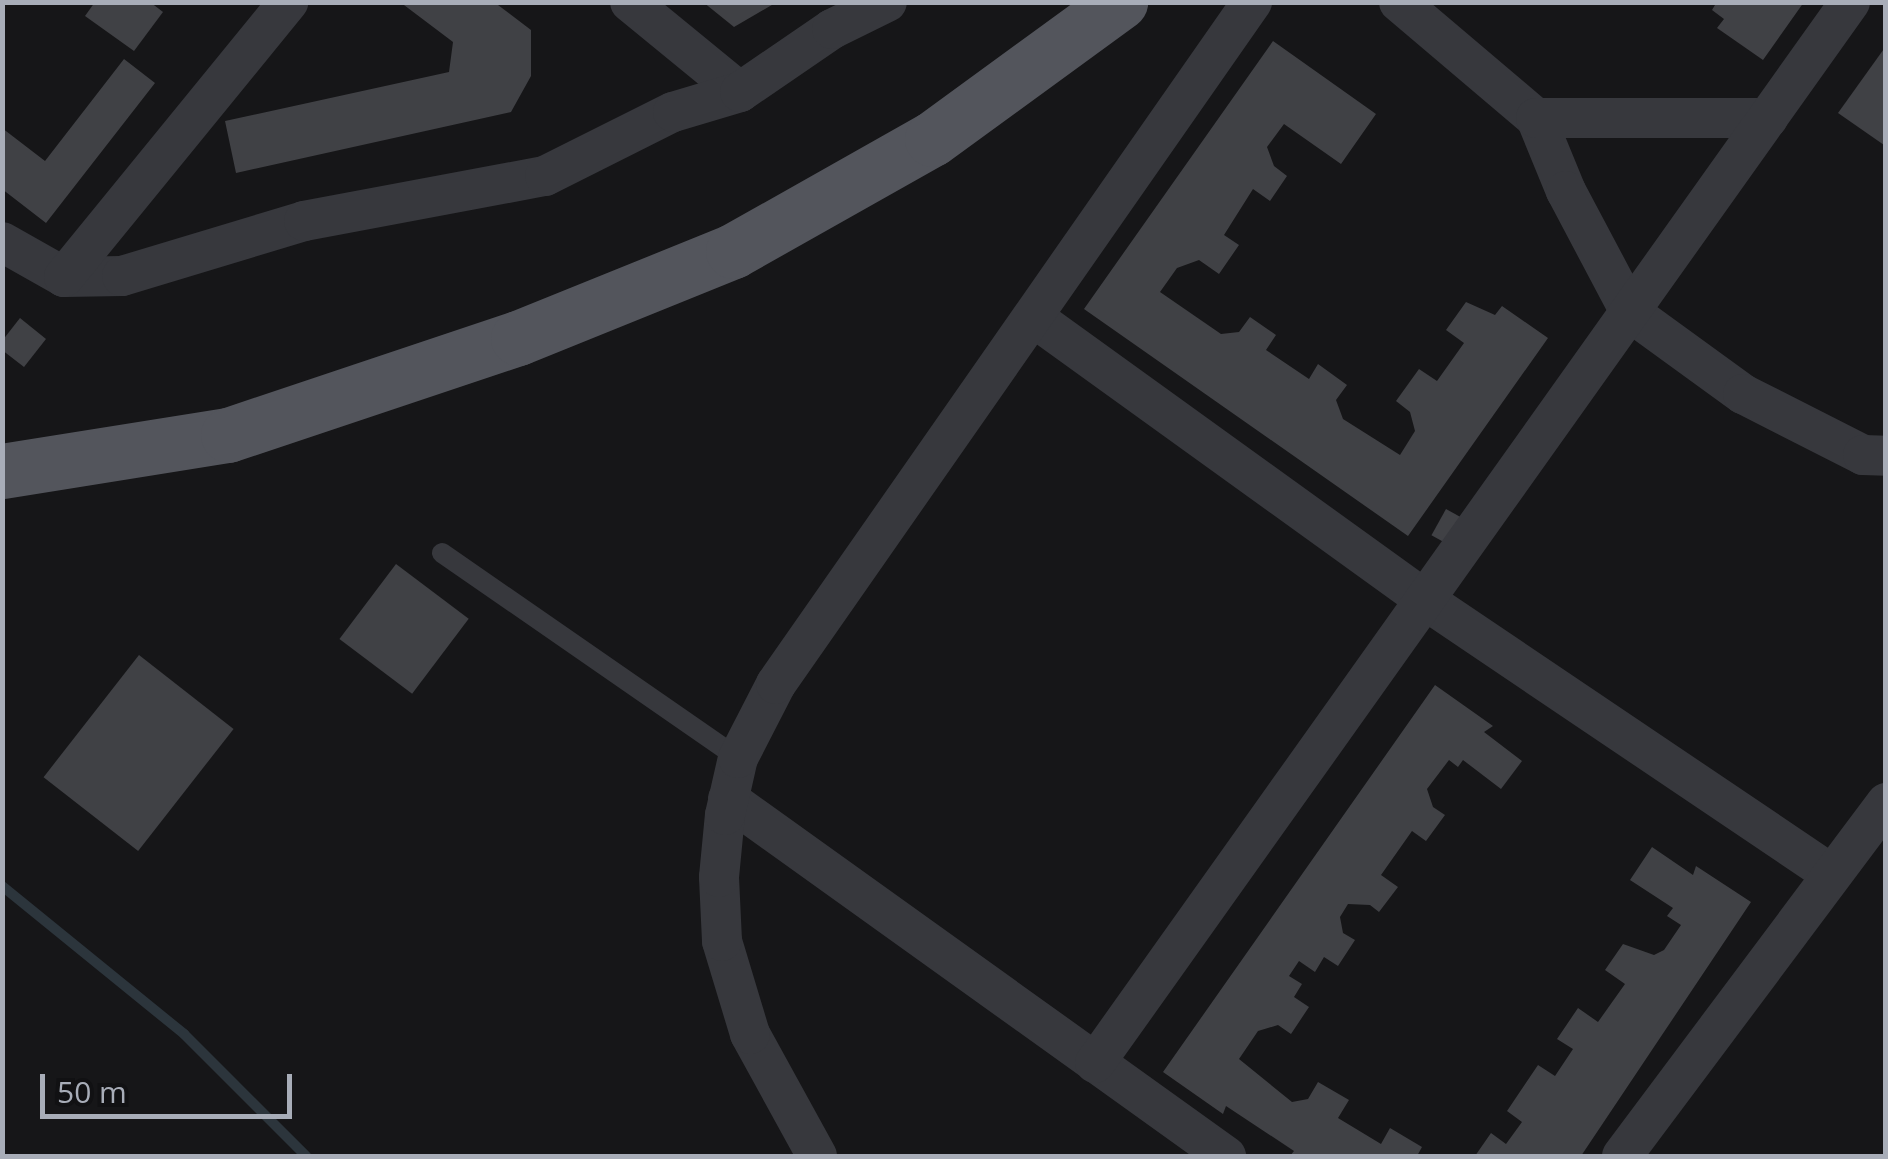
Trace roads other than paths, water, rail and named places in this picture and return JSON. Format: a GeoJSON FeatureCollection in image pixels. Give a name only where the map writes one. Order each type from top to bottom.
{"type":"FeatureCollection","features":[{"type":"Feature","properties":{"kind":"main road"},"geometry":{"type":"LineString","coordinates":[[2,472],[228,434],[518,338],[732,251],[932,139],[1120,2]]}},
{"type":"Feature","properties":{"kind":"street"},"geometry":{"type":"LineString","coordinates":[[64,278],[288,2]]}},
{"type":"Feature","properties":{"kind":"street"},"geometry":{"type":"LineString","coordinates":[[630,2],[740,92]]}},
{"type":"Feature","properties":{"kind":"street"},"geometry":{"type":"LineString","coordinates":[[2,242],[64,278],[122,276],[304,221],[545,176],[673,112],[740,92],[832,29],[887,2]]}},
{"type":"Feature","properties":{"kind":"street"},"geometry":{"type":"LineString","coordinates":[[817,1156],[750,1034],[728,972],[720,909],[728,798],[738,758],[761,706],[1252,2]]}},
{"type":"Feature","properties":{"kind":"street"},"geometry":{"type":"LineString","coordinates":[[1399,2],[1536,118],[1566,191],[1630,312],[1744,394],[1863,455],[1886,456]]}},
{"type":"Feature","properties":{"kind":"street"},"geometry":{"type":"LineString","coordinates":[[1095,1063],[1850,2]]}},
{"type":"Feature","properties":{"kind":"street"},"geometry":{"type":"LineString","coordinates":[[1536,118],[1768,118]]}},
{"type":"Feature","properties":{"kind":"street"},"geometry":{"type":"LineString","coordinates":[[1033,317],[1425,600],[1831,874]]}},
{"type":"Feature","properties":{"kind":"street"},"geometry":{"type":"LineString","coordinates":[[728,798],[1226,1156]]}},
{"type":"Feature","properties":{"kind":"street"},"geometry":{"type":"LineString","coordinates":[[1622,1156],[1886,803]]}},
{"type":"Feature","properties":{"kind":"lane"},"geometry":{"type":"LineString","coordinates":[[442,553],[738,758]]}},
{"type":"Feature","properties":{"kind":"waterway"},"geometry":{"type":"LineString","coordinates":[[2,886],[184,1034],[306,1156]]}}]}
